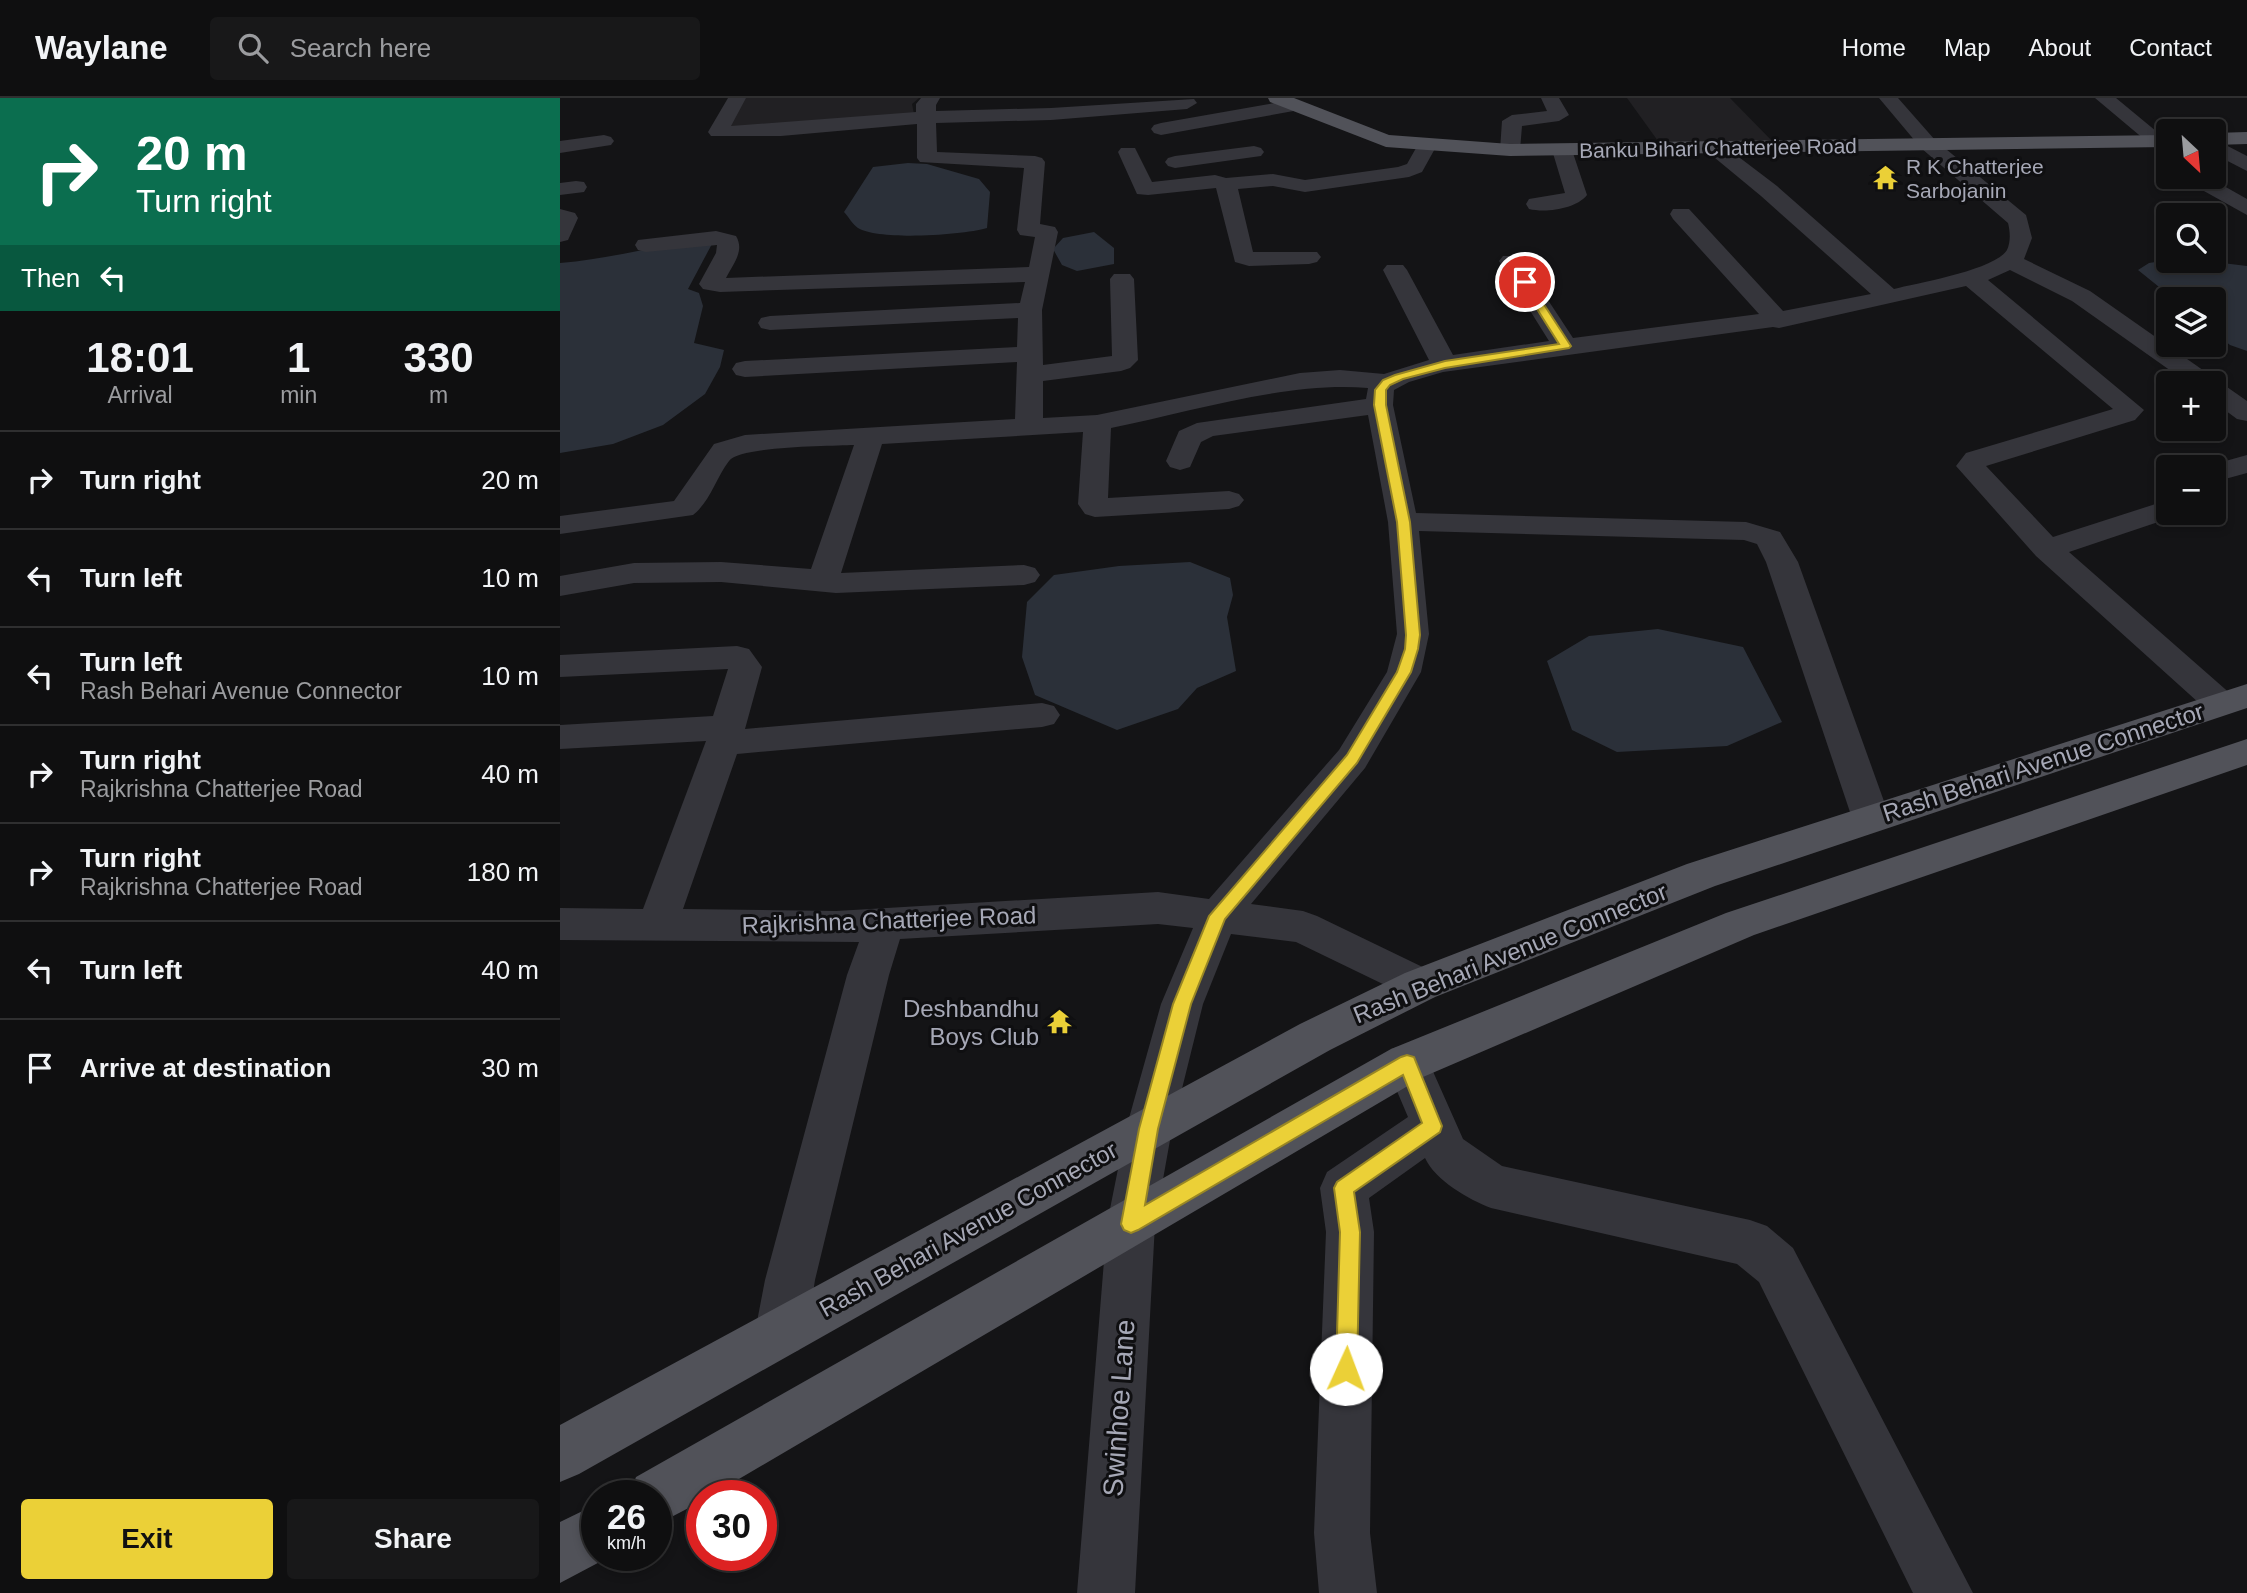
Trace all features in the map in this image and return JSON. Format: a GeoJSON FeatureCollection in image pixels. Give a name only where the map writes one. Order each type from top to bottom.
{"type":"FeatureCollection","features":[{"type":"Feature","properties":{"kind":"main road","name":"Banku Bihari Chatterjee Road"},"geometry":{"type":"LineString","coordinates":[[1284,102],[1375,138],[1427,145],[1510,150],[2156,141]]}},
{"type":"Feature","properties":{"kind":"main road"},"geometry":{"type":"LineString","coordinates":[[2226,139],[2247,138]]}},
{"type":"Feature","properties":{"kind":"main road","name":"Rash Behari Avenue Connector"},"geometry":{"type":"LineString","coordinates":[[560,1455],[1315,1037],[1420,985],[1702,875],[2234,700]]}},
{"type":"Feature","properties":{"kind":"main road"},"geometry":{"type":"LineString","coordinates":[[672,1488],[1407,1063],[1740,924],[2247,752]]}},
{"type":"Feature","properties":{"kind":"main road"},"geometry":{"type":"LineString","coordinates":[[560,1554],[581,1542]]}},
{"type":"Feature","properties":{"kind":"street"},"geometry":{"type":"LineString","coordinates":[[737,98],[718,132],[782,130],[929,108],[1051,114],[1127,136],[1254,152]]}},
{"type":"Feature","properties":{"kind":"street"},"geometry":{"type":"LineString","coordinates":[[1510,150],[1511,121],[1559,115],[1550,98]]}},
{"type":"Feature","properties":{"kind":"street"},"geometry":{"type":"LineString","coordinates":[[1180,461],[1185,442],[1207,429],[1383,393],[1445,365],[1565,346],[1779,321],[1889,298],[1970,277],[2010,261],[2022,243],[2022,230],[2018,220],[1928,145],[1888,98]]}},
{"type":"Feature","properties":{"kind":"street"},"geometry":{"type":"LineString","coordinates":[[2104,98],[2156,136]]}},
{"type":"Feature","properties":{"kind":"street"},"geometry":{"type":"LineString","coordinates":[[1127,136],[1202,124],[1200,121],[1284,102]]}},
{"type":"Feature","properties":{"kind":"street"},"geometry":{"type":"LineString","coordinates":[[1127,136],[1187,103]]}},
{"type":"Feature","properties":{"kind":"street"},"geometry":{"type":"LineString","coordinates":[[929,108],[927,158],[1035,162],[1028,230],[1047,232],[1040,274],[1030,310],[1029,427]]}},
{"type":"Feature","properties":{"kind":"street"},"geometry":{"type":"LineString","coordinates":[[1051,114],[1054,137]]}},
{"type":"Feature","properties":{"kind":"street"},"geometry":{"type":"LineString","coordinates":[[1241,132],[1273,180]]}},
{"type":"Feature","properties":{"kind":"street"},"geometry":{"type":"LineString","coordinates":[[1127,136],[1145,189],[1211,181],[1226,184],[1273,180],[1305,186],[1402,173],[1415,168],[1427,145]]}},
{"type":"Feature","properties":{"kind":"street"},"geometry":{"type":"LineString","coordinates":[[2131,141],[2156,155]]}},
{"type":"Feature","properties":{"kind":"street"},"geometry":{"type":"LineString","coordinates":[[560,146],[604,142]]}},
{"type":"Feature","properties":{"kind":"street"},"geometry":{"type":"LineString","coordinates":[[1716,149],[1769,191],[1889,298]]}},
{"type":"Feature","properties":{"kind":"street"},"geometry":{"type":"LineString","coordinates":[[1537,204],[1568,200],[1576,195],[1562,150]]}},
{"type":"Feature","properties":{"kind":"street"},"geometry":{"type":"LineString","coordinates":[[2226,152],[2247,165]]}},
{"type":"Feature","properties":{"kind":"street"},"geometry":{"type":"LineString","coordinates":[[1226,184],[1243,257],[1309,257]]}},
{"type":"Feature","properties":{"kind":"street"},"geometry":{"type":"LineString","coordinates":[[2214,189],[2247,208]]}},
{"type":"Feature","properties":{"kind":"street"},"geometry":{"type":"LineString","coordinates":[[1681,214],[1779,321]]}},
{"type":"Feature","properties":{"kind":"street"},"geometry":{"type":"LineString","coordinates":[[560,216],[567,218],[560,236]]}},
{"type":"Feature","properties":{"kind":"street"},"geometry":{"type":"LineString","coordinates":[[646,245],[716,238],[728,241],[728,253],[712,284],[720,285],[1040,274]]}},
{"type":"Feature","properties":{"kind":"street"},"geometry":{"type":"LineString","coordinates":[[1511,261],[1565,346]]}},
{"type":"Feature","properties":{"kind":"street"},"geometry":{"type":"LineString","coordinates":[[2010,261],[2081,296],[2188,371]]}},
{"type":"Feature","properties":{"kind":"street"},"geometry":{"type":"LineString","coordinates":[[1395,270],[1445,365]]}},
{"type":"Feature","properties":{"kind":"street"},"geometry":{"type":"LineString","coordinates":[[1970,277],[2125,403],[2130,410],[2125,414],[1971,462],[1970,466],[2047,549],[2234,700]]}},
{"type":"Feature","properties":{"kind":"street"},"geometry":{"type":"LineString","coordinates":[[745,369],[1121,363],[1125,359],[1122,279]]}},
{"type":"Feature","properties":{"kind":"street"},"geometry":{"type":"LineString","coordinates":[[770,323],[1030,310]]}},
{"type":"Feature","properties":{"kind":"street"},"geometry":{"type":"LineString","coordinates":[[560,525],[682,509],[689,504],[718,456],[733,446],[1097,423],[1300,380],[1340,378],[1383,393]]}},
{"type":"Feature","properties":{"kind":"street"},"geometry":{"type":"LineString","coordinates":[[1131,1224],[1149,1129],[1182,1004],[1218,916],[1352,759],[1404,672],[1412,649],[1404,522],[1383,393]]}},
{"type":"Feature","properties":{"kind":"street"},"geometry":{"type":"LineString","coordinates":[[2226,398],[2247,413]]}},
{"type":"Feature","properties":{"kind":"street"},"geometry":{"type":"LineString","coordinates":[[1097,423],[1095,508],[1229,500]]}},
{"type":"Feature","properties":{"kind":"street"},"geometry":{"type":"LineString","coordinates":[[823,580],[871,436]]}},
{"type":"Feature","properties":{"kind":"street"},"geometry":{"type":"LineString","coordinates":[[2226,470],[2247,464]]}},
{"type":"Feature","properties":{"kind":"street"},"geometry":{"type":"LineString","coordinates":[[2047,549],[2156,513]]}},
{"type":"Feature","properties":{"kind":"street"},"geometry":{"type":"LineString","coordinates":[[1404,522],[1746,531],[1769,538],[1782,562],[1871,818]]}},
{"type":"Feature","properties":{"kind":"street"},"geometry":{"type":"LineString","coordinates":[[560,586],[634,573],[721,572],[836,583],[1024,575]]}},
{"type":"Feature","properties":{"kind":"street"},"geometry":{"type":"LineString","coordinates":[[560,666],[737,657],[745,667],[726,735],[657,926]]}},
{"type":"Feature","properties":{"kind":"street"},"geometry":{"type":"LineString","coordinates":[[560,737],[726,735],[1042,715]]}},
{"type":"Feature","properties":{"kind":"street","name":"Rajkrishna Chatterjee Road"},"geometry":{"type":"LineString","coordinates":[[563,928],[836,927],[1158,908],[1303,927],[1420,985]]}},
{"type":"Feature","properties":{"kind":"street"},"geometry":{"type":"LineString","coordinates":[[781,1332],[790,1280],[869,975],[885,924]]}},
{"type":"Feature","properties":{"kind":"street"},"geometry":{"type":"LineString","coordinates":[[1407,1063],[1447,1154],[1491,1186],[1750,1243],[1776,1265],[1944,1593]]}},
{"type":"Feature","properties":{"kind":"street"},"geometry":{"type":"LineString","coordinates":[[1348,1593],[1342,1533],[1350,1232],[1344,1188],[1433,1126]]}},
{"type":"Feature","properties":{"kind":"street","name":"Swinhoe Lane"},"geometry":{"type":"LineString","coordinates":[[1106,1593],[1131,1224]]}},
{"type":"Feature","properties":{"kind":"shaded area"},"geometry":{"type":"Polygon","coordinates":[[[730,98],[919,98],[912,104],[914,114],[712,128],[730,98]]]}},
{"type":"Feature","properties":{"kind":"shaded area"},"geometry":{"type":"Polygon","coordinates":[[[1627,98],[1730,98],[1774,143],[1663,148],[1627,98]]]}},
{"type":"Feature","properties":{"kind":"shaded area"},"geometry":{"type":"Polygon","coordinates":[[[927,164],[979,179],[990,192],[987,228],[941,235],[902,236],[869,232],[856,227],[844,212],[873,167],[927,164]]]}},
{"type":"Feature","properties":{"kind":"shaded area"},"geometry":{"type":"Polygon","coordinates":[[[1094,232],[1114,248],[1114,264],[1077,271],[1062,265],[1053,249],[1063,238],[1094,232]]]}},
{"type":"Feature","properties":{"kind":"shaded area"},"geometry":{"type":"Polygon","coordinates":[[[713,242],[688,289],[699,293],[703,306],[694,343],[724,350],[720,367],[705,394],[663,425],[613,444],[560,453],[560,263],[674,245],[713,242]]]}},
{"type":"Feature","properties":{"kind":"shaded area"},"geometry":{"type":"Polygon","coordinates":[[[2156,262],[2156,273],[2226,273],[2226,263],[2247,266],[2247,351],[2226,342],[2226,287],[2159,287],[2138,270],[2156,262]]]}},
{"type":"Feature","properties":{"kind":"shaded area"},"geometry":{"type":"Polygon","coordinates":[[[1190,562],[1230,578],[1233,595],[1227,617],[1236,671],[1197,688],[1178,709],[1117,730],[1035,695],[1022,657],[1027,602],[1054,575],[1119,566],[1190,562]]]}},
{"type":"Feature","properties":{"kind":"shaded area"},"geometry":{"type":"Polygon","coordinates":[[[1658,629],[1743,647],[1782,722],[1727,746],[1617,752],[1572,730],[1547,661],[1589,636],[1658,629]]]}},
{"type":"Feature","properties":{"kind":"place","name":"R K Chatterjee Sarbojanin"},"geometry":{"type":"Point","coordinates":[1886,178]}},
{"type":"Feature","properties":{"kind":"place","name":"Deshbandhu Boys Club"},"geometry":{"type":"Point","coordinates":[1059,1022]}},
{"type":"Feature","properties":{"kind":"route"},"geometry":{"type":"LineString","coordinates":[[1346,1369],[1350,1232],[1344,1188],[1433,1126],[1407,1063],[1131,1224],[1149,1129],[1182,1004],[1218,916],[1352,759],[1404,672],[1412,649],[1404,522],[1380,405],[1381,390],[1387,382],[1399,377],[1445,365],[1565,346],[1525,282]]}}]}
